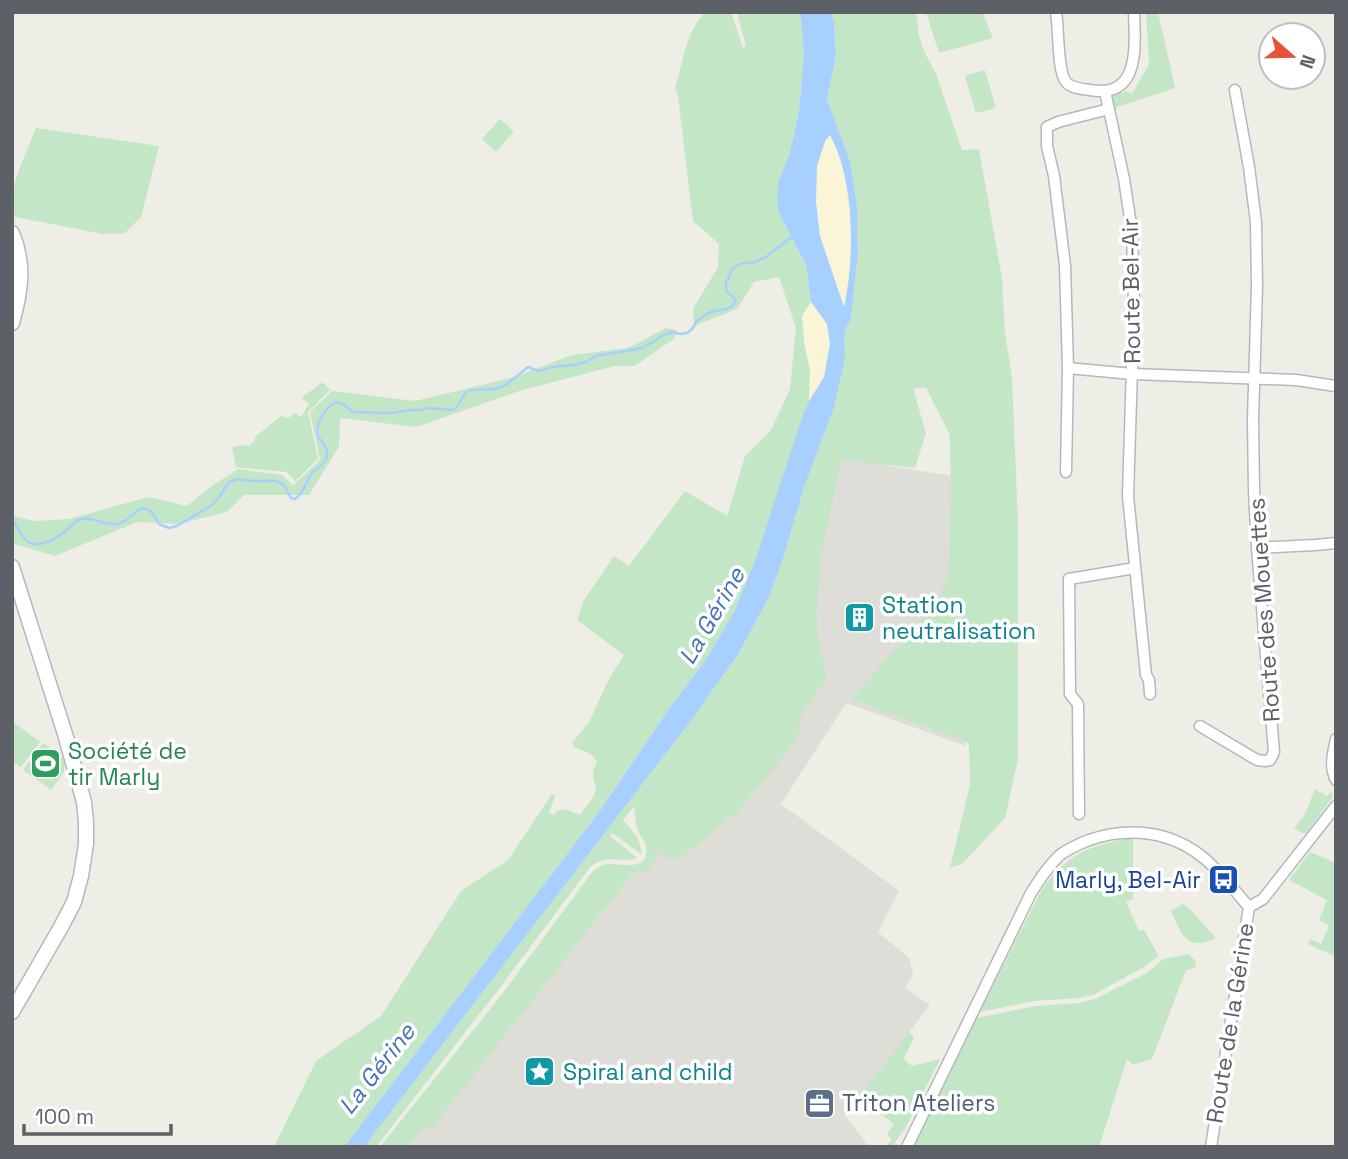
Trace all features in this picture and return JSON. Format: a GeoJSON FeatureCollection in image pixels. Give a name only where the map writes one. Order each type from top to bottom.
{"type":"FeatureCollection","features":[{"type":"Feature","properties":{"kind":"street"},"geometry":{"type":"LineString","coordinates":[[1056,12],[1063,79],[1067,84],[1093,91],[1115,89],[1127,78],[1134,64],[1134,12]]}},
{"type":"Feature","properties":{"kind":"street","name":"Route des Mouettes"},"geometry":{"type":"LineString","coordinates":[[1200,726],[1257,760],[1270,760],[1274,752],[1254,491],[1256,222],[1235,90]]}},
{"type":"Feature","properties":{"kind":"street","name":"Route Bel-Air"},"geometry":{"type":"LineString","coordinates":[[1105,91],[1132,231],[1132,374],[1296,380],[1336,386]]}},
{"type":"Feature","properties":{"kind":"street"},"geometry":{"type":"LineString","coordinates":[[1066,472],[1068,368],[1065,265],[1054,176],[1047,146],[1047,127],[1109,109]]}},
{"type":"Feature","properties":{"kind":"street"},"geometry":{"type":"LineString","coordinates":[[12,233],[19,248],[21,266],[20,289],[12,323]]}},
{"type":"Feature","properties":{"kind":"street"},"geometry":{"type":"LineString","coordinates":[[1068,368],[1132,374],[1128,496],[1150,694]]}},
{"type":"Feature","properties":{"kind":"street"},"geometry":{"type":"LineString","coordinates":[[1257,548],[1336,542]]}},
{"type":"Feature","properties":{"kind":"street"},"geometry":{"type":"LineString","coordinates":[[12,567],[80,790],[86,822],[86,844],[74,902],[12,1012]]}},
{"type":"Feature","properties":{"kind":"street"},"geometry":{"type":"LineString","coordinates":[[1079,814],[1078,704],[1070,694],[1069,579],[1135,568]]}},
{"type":"Feature","properties":{"kind":"street"},"geometry":{"type":"LineString","coordinates":[[1336,739],[1332,759],[1336,780]]}},
{"type":"Feature","properties":{"kind":"street","name":"Route de la Gérine"},"geometry":{"type":"LineString","coordinates":[[1210,1147],[1249,907],[1263,899],[1336,806]]}},
{"type":"Feature","properties":{"kind":"street"},"geometry":{"type":"LineString","coordinates":[[907,1147],[1031,893],[1046,870],[1062,853],[1104,835],[1135,831],[1157,834],[1180,843],[1204,858],[1249,907]]}},
{"type":"Feature","properties":{"kind":"shaded area"},"geometry":{"type":"Polygon","coordinates":[[[840,458],[953,476],[963,641],[966,746],[846,703],[781,804],[899,891],[878,932],[909,958],[913,975],[905,988],[930,1005],[845,1115],[869,1147],[408,1147],[425,1125],[430,1129],[634,872],[645,874],[658,856],[654,849],[740,734],[840,458]]]}},
{"type":"Feature","properties":{"kind":"green space"},"geometry":{"type":"Polygon","coordinates":[[[705,12],[731,12],[743,48],[746,46],[737,12],[798,12],[801,20],[804,55],[799,111],[790,152],[779,180],[779,213],[806,265],[811,302],[802,316],[810,369],[809,401],[755,561],[734,612],[705,661],[599,812],[344,1147],[274,1147],[316,1061],[381,1016],[461,891],[508,860],[552,794],[555,797],[549,813],[554,815],[563,810],[580,815],[594,796],[596,786],[593,771],[597,762],[591,754],[574,747],[572,743],[589,722],[609,679],[624,655],[577,620],[584,600],[614,556],[629,566],[685,491],[727,516],[745,456],[771,430],[790,389],[796,328],[779,277],[754,282],[737,309],[694,326],[693,309],[718,267],[719,244],[693,221],[675,88],[685,48],[705,12]]]}},
{"type":"Feature","properties":{"kind":"green space"},"geometry":{"type":"Polygon","coordinates":[[[831,12],[916,12],[919,36],[936,74],[962,150],[979,149],[1002,278],[1005,333],[1012,377],[1018,522],[1018,760],[1005,818],[962,864],[950,868],[970,785],[969,743],[851,699],[935,605],[949,575],[950,435],[926,388],[913,388],[926,433],[915,468],[841,460],[820,562],[816,627],[827,679],[802,711],[798,739],[737,812],[680,858],[667,858],[655,847],[659,856],[645,874],[634,872],[431,1129],[425,1126],[408,1147],[380,1147],[503,993],[592,872],[605,864],[632,865],[643,861],[646,846],[637,827],[634,806],[623,820],[638,840],[641,854],[612,833],[610,836],[637,858],[603,860],[591,866],[376,1147],[364,1147],[693,718],[739,653],[769,597],[845,358],[844,337],[851,319],[858,253],[857,206],[850,161],[827,99],[836,55],[831,12]]]}},
{"type":"Feature","properties":{"kind":"green space"},"geometry":{"type":"Polygon","coordinates":[[[926,12],[982,12],[993,38],[939,53],[926,12]]]}},
{"type":"Feature","properties":{"kind":"green space"},"geometry":{"type":"Polygon","coordinates":[[[1146,12],[1158,12],[1175,88],[1114,108],[1112,96],[1125,91],[1132,94],[1149,64],[1146,12]]]}},
{"type":"Feature","properties":{"kind":"green space"},"geometry":{"type":"Polygon","coordinates":[[[985,70],[996,108],[976,113],[965,76],[985,70]]]}},
{"type":"Feature","properties":{"kind":"green space"},"geometry":{"type":"Polygon","coordinates":[[[500,119],[514,131],[496,152],[482,139],[500,119]]]}},
{"type":"Feature","properties":{"kind":"green space"},"geometry":{"type":"Polygon","coordinates":[[[36,128],[159,146],[141,217],[125,233],[103,234],[15,217],[12,208],[14,185],[36,128]]]}},
{"type":"Feature","properties":{"kind":"green space"},"geometry":{"type":"Polygon","coordinates":[[[666,328],[676,330],[675,338],[635,366],[615,366],[522,390],[416,427],[340,418],[339,447],[309,495],[244,495],[227,512],[178,524],[137,522],[55,556],[15,544],[12,539],[12,516],[35,521],[69,519],[148,497],[187,506],[238,469],[282,475],[293,485],[320,460],[310,412],[332,391],[415,401],[511,378],[572,355],[628,348],[666,328]]]}},
{"type":"Feature","properties":{"kind":"green space"},"geometry":{"type":"Polygon","coordinates":[[[323,382],[330,390],[308,412],[318,459],[295,481],[287,472],[236,467],[232,447],[249,446],[255,437],[281,416],[288,418],[295,413],[301,417],[309,404],[301,398],[323,382]]]}},
{"type":"Feature","properties":{"kind":"green space"},"geometry":{"type":"Polygon","coordinates":[[[12,721],[40,742],[21,767],[12,761],[12,721]]]}},
{"type":"Feature","properties":{"kind":"green space"},"geometry":{"type":"Polygon","coordinates":[[[43,743],[65,760],[64,772],[51,790],[23,770],[43,743]]]}},
{"type":"Feature","properties":{"kind":"green space"},"geometry":{"type":"Polygon","coordinates":[[[1315,789],[1327,796],[1332,791],[1332,798],[1306,833],[1302,833],[1294,828],[1304,816],[1315,789]]]}},
{"type":"Feature","properties":{"kind":"green space"},"geometry":{"type":"Polygon","coordinates":[[[1133,838],[1133,899],[1126,902],[1139,931],[1144,930],[1159,956],[1093,995],[1035,1001],[980,1012],[1041,891],[1051,878],[1080,853],[1104,844],[1133,838]]]}},
{"type":"Feature","properties":{"kind":"green space"},"geometry":{"type":"Polygon","coordinates":[[[1310,852],[1336,863],[1336,957],[1308,944],[1310,939],[1321,944],[1329,926],[1319,920],[1327,900],[1289,880],[1310,852]]]}},
{"type":"Feature","properties":{"kind":"green space"},"geometry":{"type":"Polygon","coordinates":[[[1182,904],[1187,906],[1215,939],[1197,943],[1186,938],[1171,911],[1182,904]]]}},
{"type":"Feature","properties":{"kind":"green space"},"geometry":{"type":"Polygon","coordinates":[[[1189,954],[1196,962],[1195,968],[1186,970],[1152,1059],[1133,1065],[1127,1059],[1099,1147],[913,1147],[977,1018],[1035,1006],[1080,1003],[1095,999],[1147,973],[1163,959],[1189,954]]]}},
{"type":"Feature","properties":{"kind":"green space"},"geometry":{"type":"Polygon","coordinates":[[[909,1032],[914,1037],[904,1059],[912,1066],[940,1059],[906,1127],[892,1147],[886,1147],[892,1139],[887,1134],[894,1124],[859,1097],[909,1032]]]}},
{"type":"Feature","properties":{"kind":"sand"},"geometry":{"type":"Polygon","coordinates":[[[830,134],[842,163],[849,208],[852,254],[845,309],[819,236],[816,211],[815,183],[819,156],[830,134]]]}},
{"type":"Feature","properties":{"kind":"sand"},"geometry":{"type":"Polygon","coordinates":[[[811,302],[827,324],[830,343],[824,377],[809,401],[810,369],[802,316],[811,302]]]}},
{"type":"Feature","properties":{"kind":"water"},"geometry":{"type":"Polygon","coordinates":[[[798,12],[831,12],[834,23],[836,55],[827,99],[850,161],[857,206],[858,253],[851,319],[844,337],[845,358],[834,407],[804,487],[769,597],[739,653],[693,718],[364,1147],[344,1147],[599,812],[705,661],[734,612],[755,561],[802,418],[824,377],[830,343],[827,324],[811,302],[806,265],[779,213],[777,197],[779,180],[790,152],[799,111],[804,55],[798,12]],[[830,135],[825,141],[817,166],[816,202],[820,236],[844,307],[851,242],[848,196],[838,154],[830,135]]]}},
{"type":"Feature","properties":{"kind":"waterway"},"geometry":{"type":"LineString","coordinates":[[12,521],[26,540],[37,544],[53,539],[80,520],[91,519],[117,524],[143,508],[148,509],[159,524],[169,528],[177,526],[212,505],[228,483],[237,479],[276,481],[284,485],[291,498],[295,499],[312,473],[326,459],[326,449],[318,435],[318,425],[325,412],[336,402],[353,412],[392,413],[428,408],[452,410],[470,390],[495,389],[506,385],[528,367],[539,371],[574,365],[596,356],[643,348],[672,332],[687,333],[697,321],[710,312],[733,305],[736,300],[726,291],[726,283],[733,268],[766,257],[793,238]]}},
{"type":"Feature","properties":{"kind":"place","name":"Station neutralisation"},"geometry":{"type":"Point","coordinates":[859,618]}},
{"type":"Feature","properties":{"kind":"place","name":"Société de tir Marly"},"geometry":{"type":"Point","coordinates":[45,764]}},
{"type":"Feature","properties":{"kind":"place","name":"Marly, Bel-Air"},"geometry":{"type":"Point","coordinates":[1224,880]}},
{"type":"Feature","properties":{"kind":"place","name":"Spiral and child"},"geometry":{"type":"Point","coordinates":[540,1072]}},
{"type":"Feature","properties":{"kind":"place","name":"Triton Ateliers"},"geometry":{"type":"Point","coordinates":[819,1103]}},
{"type":"Feature","properties":{"kind":"water label","name":"La Gérine"},"geometry":{"type":"Point","coordinates":[712,616]}},
{"type":"Feature","properties":{"kind":"water label","name":"La Gérine"},"geometry":{"type":"Point","coordinates":[377,1069]}}]}
